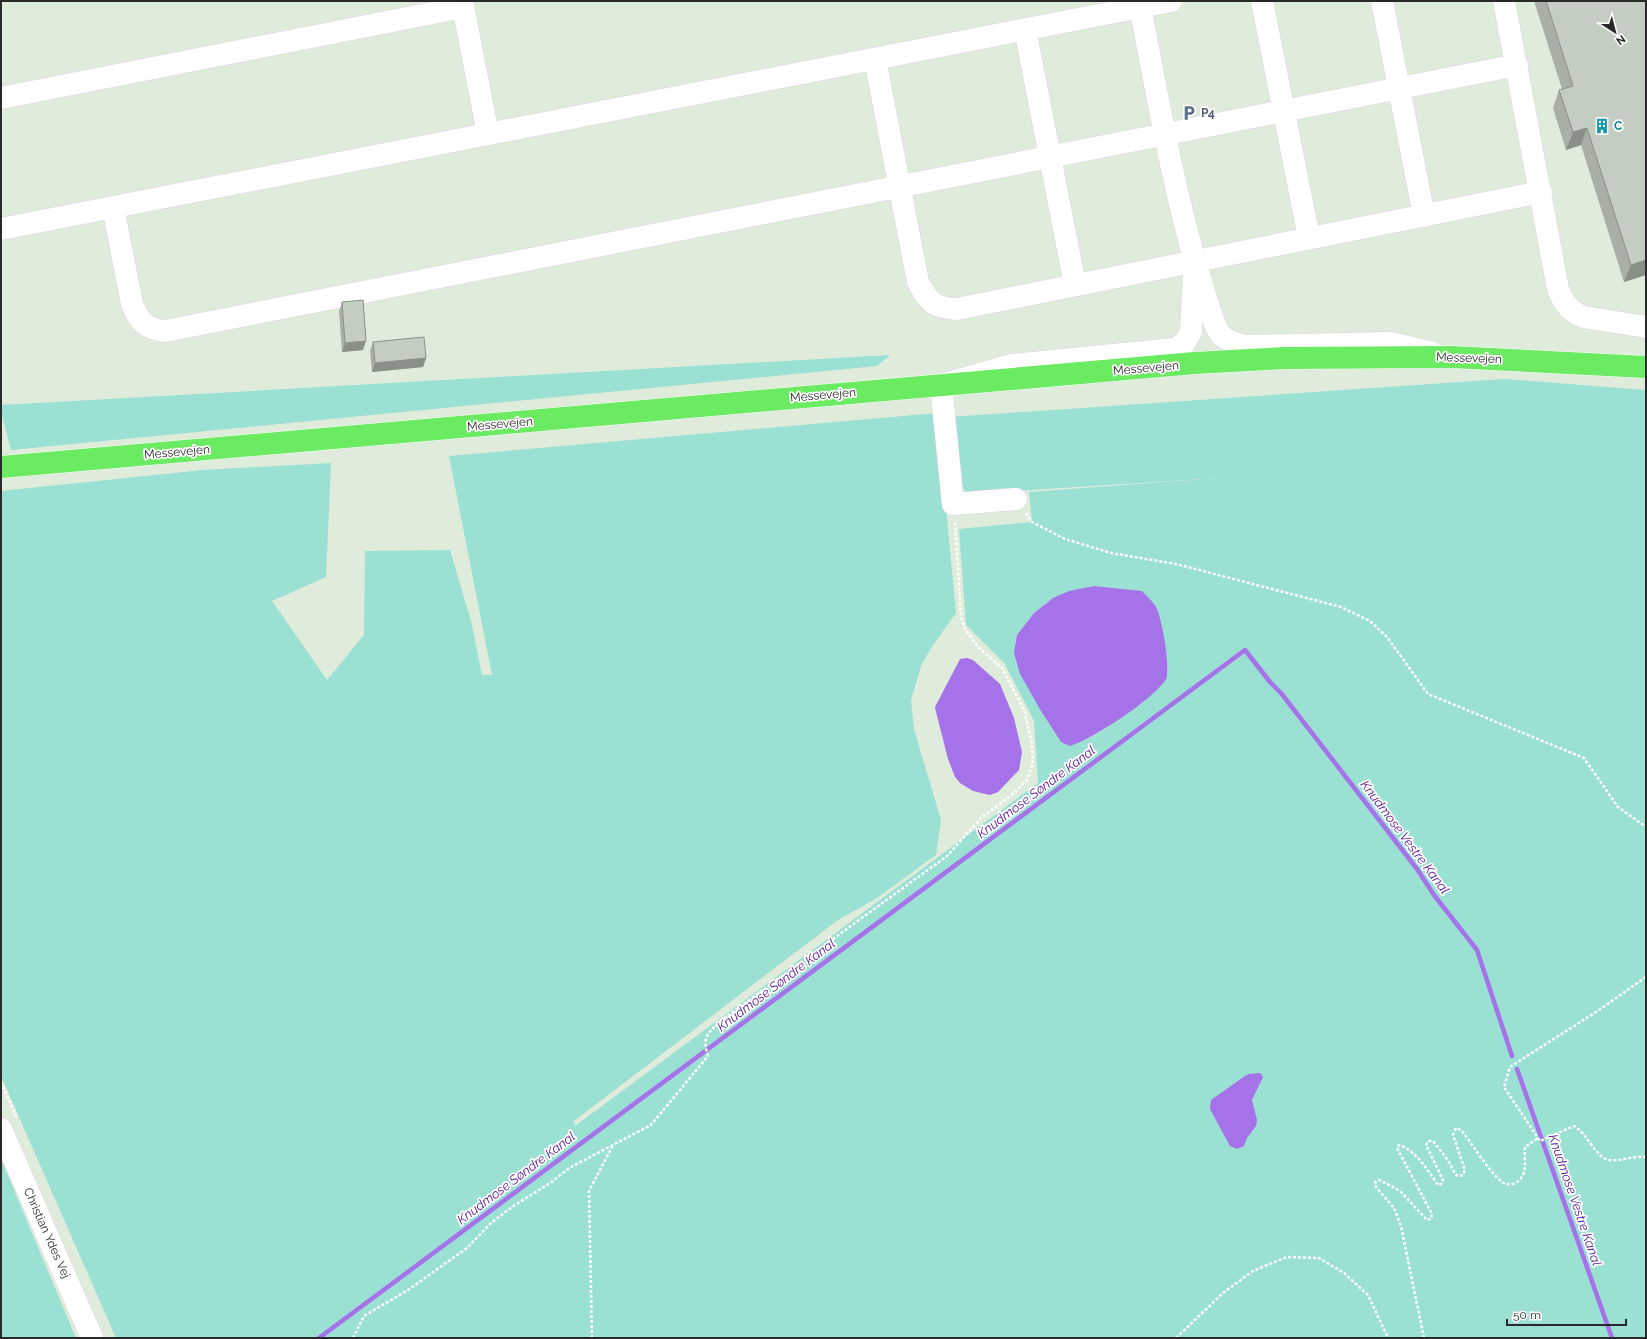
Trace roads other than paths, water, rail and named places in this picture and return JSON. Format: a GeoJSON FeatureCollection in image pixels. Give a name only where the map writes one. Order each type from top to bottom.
{"type":"FeatureCollection","features":[{"type":"Feature","properties":{"kind":"main road","name":"Messevejen"},"geometry":{"type":"LineString","coordinates":[[1,467],[583,417],[941,384],[1188,364],[1285,358],[1451,357],[1646,367]]}},
{"type":"Feature","properties":{"kind":"street"},"geometry":{"type":"LineString","coordinates":[[1,229],[1025,30],[1139,4],[1171,1]]}},
{"type":"Feature","properties":{"kind":"street"},"geometry":{"type":"LineString","coordinates":[[1262,1],[1309,238]]}},
{"type":"Feature","properties":{"kind":"street"},"geometry":{"type":"LineString","coordinates":[[1382,1],[1424,216]]}},
{"type":"Feature","properties":{"kind":"street"},"geometry":{"type":"LineString","coordinates":[[1504,1],[1558,289],[1567,308],[1582,317],[1646,326]]}},
{"type":"Feature","properties":{"kind":"street"},"geometry":{"type":"LineString","coordinates":[[1,98],[462,4],[488,134]]}},
{"type":"Feature","properties":{"kind":"street"},"geometry":{"type":"LineString","coordinates":[[1139,4],[1165,134],[1195,262],[1210,310],[1221,336],[1229,341],[1244,346],[1391,343],[1451,357]]}},
{"type":"Feature","properties":{"kind":"street"},"geometry":{"type":"LineString","coordinates":[[1025,30],[1075,285]]}},
{"type":"Feature","properties":{"kind":"street"},"geometry":{"type":"LineString","coordinates":[[875,58],[918,282],[926,297],[933,304],[943,308],[957,309],[1541,192]]}},
{"type":"Feature","properties":{"kind":"street"},"geometry":{"type":"LineString","coordinates":[[113,207],[132,304],[137,316],[144,324],[155,330],[165,331],[1517,65]]}},
{"type":"Feature","properties":{"kind":"street"},"geometry":{"type":"LineString","coordinates":[[1016,500],[953,504],[941,384],[1011,365],[1174,349],[1184,344],[1191,332],[1195,262]]}},
{"type":"Feature","properties":{"kind":"street","name":"Christian Ydes Vej"},"geometry":{"type":"LineString","coordinates":[[1,1129],[92,1338]]}},
{"type":"Feature","properties":{"kind":"waterway","name":"Knudmose Søndre Kanal"},"geometry":{"type":"LineString","coordinates":[[319,1338],[1245,650],[1270,682],[1281,693],[1417,869],[1434,895],[1477,950],[1512,1056]]}},
{"type":"Feature","properties":{"kind":"waterway","name":"Knudmose Vestre Kanal"},"geometry":{"type":"LineString","coordinates":[[1517,1069],[1612,1338]]}},
{"type":"Feature","properties":{"kind":"place","name":"P4"},"geometry":{"type":"Point","coordinates":[1189,113]}},
{"type":"Feature","properties":{"kind":"place","name":"C"},"geometry":{"type":"Point","coordinates":[1602,126]}}]}
